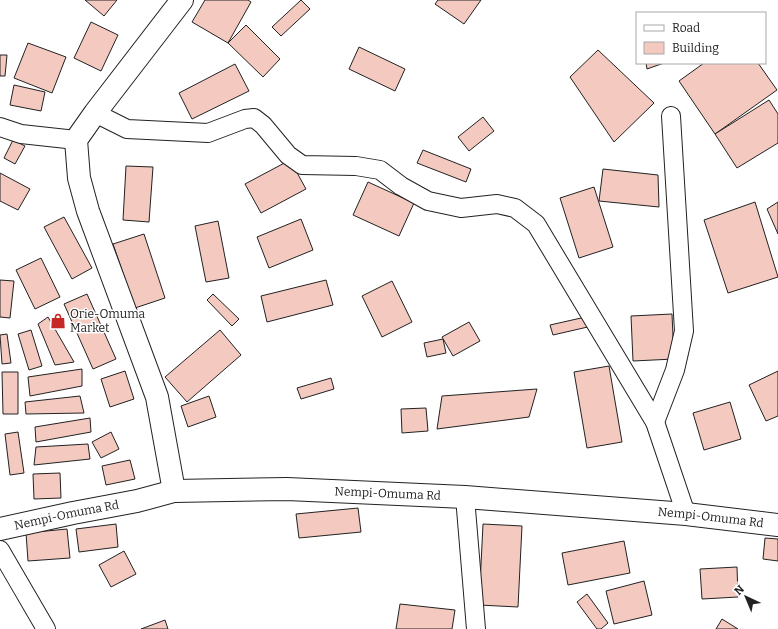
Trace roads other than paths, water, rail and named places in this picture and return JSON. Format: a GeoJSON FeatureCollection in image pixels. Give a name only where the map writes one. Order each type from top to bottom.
{"type":"FeatureCollection","features":[{"type":"Feature","properties":{"kind":"street"},"geometry":{"type":"LineString","coordinates":[[174,491],[157,397],[88,211],[79,178],[76,140],[95,112],[182,0]]}},
{"type":"Feature","properties":{"kind":"street"},"geometry":{"type":"LineString","coordinates":[[95,112],[127,129],[208,133],[244,119],[254,118],[263,125],[288,155],[302,165],[356,166],[380,170],[401,186],[428,201],[461,208],[497,204],[515,208],[536,224],[655,422],[686,514]]}},
{"type":"Feature","properties":{"kind":"street"},"geometry":{"type":"LineString","coordinates":[[655,422],[675,370],[684,331],[671,116]]}},
{"type":"Feature","properties":{"kind":"street"},"geometry":{"type":"LineString","coordinates":[[0,127],[21,134],[76,140]]}},
{"type":"Feature","properties":{"kind":"street","name":"Nempi-Omuma Rd"},"geometry":{"type":"LineString","coordinates":[[0,529],[73,512],[137,501],[174,491],[287,489],[464,498],[686,514],[778,524]]}},
{"type":"Feature","properties":{"kind":"street"},"geometry":{"type":"LineString","coordinates":[[464,498],[476,629]]}},
{"type":"Feature","properties":{"kind":"street"},"geometry":{"type":"LineString","coordinates":[[0,550],[46,629]]}},
{"type":"Feature","properties":{"kind":"place","name":"Orie-Omuma Market"},"geometry":{"type":"Point","coordinates":[58,321]}}]}
